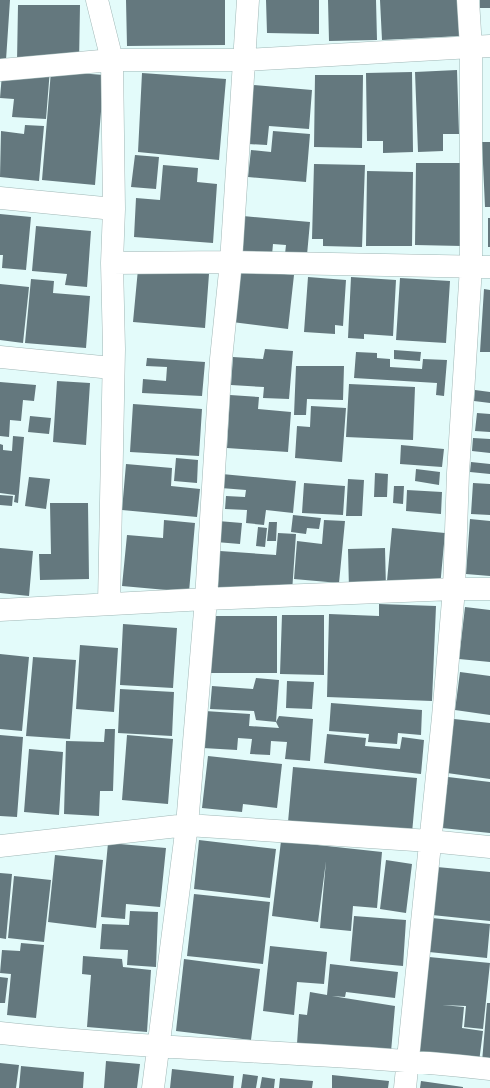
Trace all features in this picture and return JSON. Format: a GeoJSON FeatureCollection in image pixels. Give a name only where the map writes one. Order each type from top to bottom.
{"type":"FeatureCollection","features":[{"type":"Feature","properties":{"kind":"street"},"geometry":{"type":"LineString","coordinates":[[97,0],[112,60],[114,209],[112,263],[114,348],[112,368],[109,604]]}},
{"type":"Feature","properties":{"kind":"street"},"geometry":{"type":"LineString","coordinates":[[153,1088],[187,825],[206,598],[221,359],[231,262],[246,60],[248,0]]}},
{"type":"Feature","properties":{"kind":"street"},"geometry":{"type":"LineString","coordinates":[[405,1088],[454,588],[458,473],[481,267],[480,47],[468,0]]}},
{"type":"Feature","properties":{"kind":"street"},"geometry":{"type":"LineString","coordinates":[[0,70],[112,60],[246,60],[480,47]]}},
{"type":"Feature","properties":{"kind":"street"},"geometry":{"type":"LineString","coordinates":[[0,198],[114,209]]}},
{"type":"Feature","properties":{"kind":"street"},"geometry":{"type":"LineString","coordinates":[[112,263],[231,262],[481,267]]}},
{"type":"Feature","properties":{"kind":"street"},"geometry":{"type":"LineString","coordinates":[[0,357],[112,368]]}},
{"type":"Feature","properties":{"kind":"street"},"geometry":{"type":"LineString","coordinates":[[0,610],[206,598],[454,588],[490,589]]}},
{"type":"Feature","properties":{"kind":"street"},"geometry":{"type":"LineString","coordinates":[[0,846],[187,825],[430,841],[490,847]]}},
{"type":"Feature","properties":{"kind":"street"},"geometry":{"type":"LineString","coordinates":[[0,1033],[159,1047],[408,1060],[490,1068]]}},
{"type":"Feature","properties":{"kind":"building"},"geometry":{"type":"Polygon","coordinates":[[[0,0],[10,0],[6,60],[0,60],[0,0]]]}},
{"type":"Feature","properties":{"kind":"building"},"geometry":{"type":"Polygon","coordinates":[[[126,0],[225,0],[225,45],[127,46],[126,0]]]}},
{"type":"Feature","properties":{"kind":"building"},"geometry":{"type":"Polygon","coordinates":[[[266,0],[319,0],[319,34],[267,33],[266,0]]]}},
{"type":"Feature","properties":{"kind":"building"},"geometry":{"type":"Polygon","coordinates":[[[328,0],[376,0],[377,40],[329,41],[328,0]]]}},
{"type":"Feature","properties":{"kind":"building"},"geometry":{"type":"Polygon","coordinates":[[[380,0],[458,0],[461,36],[382,40],[380,0]]]}},
{"type":"Feature","properties":{"kind":"building"},"geometry":{"type":"Polygon","coordinates":[[[480,0],[490,0],[490,8],[480,8],[480,0]]]}},
{"type":"Feature","properties":{"kind":"building"},"geometry":{"type":"Polygon","coordinates":[[[18,5],[80,5],[79,63],[17,62],[18,5]]]}},
{"type":"Feature","properties":{"kind":"building"},"geometry":{"type":"Polygon","coordinates":[[[50,69],[46,119],[12,117],[14,99],[0,98],[2,74],[50,69]]]}},
{"type":"Feature","properties":{"kind":"building"},"geometry":{"type":"Polygon","coordinates":[[[457,70],[459,134],[443,134],[443,151],[418,152],[415,72],[457,70]]]}},
{"type":"Feature","properties":{"kind":"building"},"geometry":{"type":"Polygon","coordinates":[[[51,71],[104,75],[95,185],[42,180],[51,71]]]}},
{"type":"Feature","properties":{"kind":"building"},"geometry":{"type":"Polygon","coordinates":[[[412,72],[413,152],[383,153],[383,141],[367,141],[366,73],[412,72]]]}},
{"type":"Feature","properties":{"kind":"building"},"geometry":{"type":"Polygon","coordinates":[[[142,73],[226,79],[219,160],[138,152],[142,73]]]}},
{"type":"Feature","properties":{"kind":"building"},"geometry":{"type":"Polygon","coordinates":[[[315,75],[363,75],[362,148],[314,147],[315,75]]]}},
{"type":"Feature","properties":{"kind":"building"},"geometry":{"type":"Polygon","coordinates":[[[253,85],[312,90],[309,129],[269,126],[267,145],[248,144],[253,85]]]}},
{"type":"Feature","properties":{"kind":"building"},"geometry":{"type":"Polygon","coordinates":[[[25,125],[44,126],[39,181],[0,177],[1,131],[24,134],[25,125]]]}},
{"type":"Feature","properties":{"kind":"building"},"geometry":{"type":"Polygon","coordinates":[[[273,131],[310,134],[306,182],[248,177],[251,150],[271,152],[273,131]]]}},
{"type":"Feature","properties":{"kind":"building"},"geometry":{"type":"Polygon","coordinates":[[[482,142],[490,142],[490,207],[485,207],[482,142]]]}},
{"type":"Feature","properties":{"kind":"building"},"geometry":{"type":"Polygon","coordinates":[[[135,155],[159,157],[156,189],[131,187],[135,155]]]}},
{"type":"Feature","properties":{"kind":"building"},"geometry":{"type":"Polygon","coordinates":[[[416,163],[463,163],[462,246],[415,245],[416,163]]]}},
{"type":"Feature","properties":{"kind":"building"},"geometry":{"type":"Polygon","coordinates":[[[314,164],[365,165],[362,247],[323,246],[323,239],[312,239],[314,164]]]}},
{"type":"Feature","properties":{"kind":"building"},"geometry":{"type":"Polygon","coordinates":[[[163,165],[198,168],[197,182],[217,184],[213,243],[134,237],[136,198],[160,200],[163,165]]]}},
{"type":"Feature","properties":{"kind":"building"},"geometry":{"type":"Polygon","coordinates":[[[367,171],[413,172],[412,246],[366,246],[367,171]]]}},
{"type":"Feature","properties":{"kind":"building"},"geometry":{"type":"Polygon","coordinates":[[[0,214],[31,217],[26,270],[2,268],[3,255],[0,255],[0,214]]]}},
{"type":"Feature","properties":{"kind":"building"},"geometry":{"type":"Polygon","coordinates":[[[243,216],[310,222],[307,255],[285,254],[286,245],[273,244],[272,255],[239,253],[243,216]]]}},
{"type":"Feature","properties":{"kind":"building"},"geometry":{"type":"Polygon","coordinates":[[[488,218],[490,218],[490,247],[488,247],[488,218]]]}},
{"type":"Feature","properties":{"kind":"building"},"geometry":{"type":"Polygon","coordinates":[[[36,226],[91,231],[87,287],[65,285],[67,274],[32,271],[36,226]]]}},
{"type":"Feature","properties":{"kind":"building"},"geometry":{"type":"Polygon","coordinates":[[[138,269],[209,274],[205,328],[133,322],[138,269]]]}},
{"type":"Feature","properties":{"kind":"building"},"geometry":{"type":"Polygon","coordinates":[[[239,269],[294,275],[288,329],[232,322],[239,269]]]}},
{"type":"Feature","properties":{"kind":"building"},"geometry":{"type":"Polygon","coordinates":[[[308,277],[346,280],[343,326],[335,325],[335,334],[304,332],[308,277]]]}},
{"type":"Feature","properties":{"kind":"building"},"geometry":{"type":"Polygon","coordinates":[[[351,277],[396,280],[393,336],[364,334],[364,339],[348,338],[351,277]]]}},
{"type":"Feature","properties":{"kind":"building"},"geometry":{"type":"Polygon","coordinates":[[[400,278],[450,281],[446,343],[396,340],[400,278]]]}},
{"type":"Feature","properties":{"kind":"building"},"geometry":{"type":"Polygon","coordinates":[[[31,279],[54,281],[53,293],[90,296],[86,348],[25,343],[31,279]]]}},
{"type":"Feature","properties":{"kind":"building"},"geometry":{"type":"Polygon","coordinates":[[[0,284],[29,287],[23,343],[0,340],[0,284]]]}},
{"type":"Feature","properties":{"kind":"building"},"geometry":{"type":"Polygon","coordinates":[[[484,289],[490,290],[490,352],[480,352],[484,289]]]}},
{"type":"Feature","properties":{"kind":"building"},"geometry":{"type":"Polygon","coordinates":[[[265,349],[293,351],[289,399],[263,398],[264,387],[231,385],[233,357],[263,359],[265,349]]]}},
{"type":"Feature","properties":{"kind":"building"},"geometry":{"type":"Polygon","coordinates":[[[394,350],[421,352],[420,361],[394,359],[394,350]]]}},
{"type":"Feature","properties":{"kind":"building"},"geometry":{"type":"Polygon","coordinates":[[[356,352],[377,353],[377,358],[390,359],[390,367],[422,369],[423,359],[447,360],[444,396],[436,395],[437,383],[354,378],[356,352]]]}},
{"type":"Feature","properties":{"kind":"building"},"geometry":{"type":"Polygon","coordinates":[[[147,358],[205,362],[202,396],[142,393],[143,379],[166,381],[167,367],[146,366],[147,358]]]}},
{"type":"Feature","properties":{"kind":"building"},"geometry":{"type":"Polygon","coordinates":[[[296,366],[344,366],[343,400],[307,399],[306,415],[294,415],[296,366]]]}},
{"type":"Feature","properties":{"kind":"building"},"geometry":{"type":"Polygon","coordinates":[[[57,381],[90,383],[86,445],[53,442],[57,381]]]}},
{"type":"Feature","properties":{"kind":"building"},"geometry":{"type":"Polygon","coordinates":[[[0,382],[36,385],[34,401],[23,400],[21,421],[10,420],[9,437],[0,436],[0,382]]]}},
{"type":"Feature","properties":{"kind":"building"},"geometry":{"type":"Polygon","coordinates":[[[349,384],[415,387],[413,440],[346,437],[349,384]]]}},
{"type":"Feature","properties":{"kind":"building"},"geometry":{"type":"Polygon","coordinates":[[[475,390],[490,392],[490,403],[474,401],[475,390]]]}},
{"type":"Feature","properties":{"kind":"building"},"geometry":{"type":"Polygon","coordinates":[[[230,395],[259,397],[258,409],[291,412],[288,452],[227,448],[230,395]]]}},
{"type":"Feature","properties":{"kind":"building"},"geometry":{"type":"Polygon","coordinates":[[[133,404],[202,409],[199,456],[130,452],[133,404]]]}},
{"type":"Feature","properties":{"kind":"building"},"geometry":{"type":"Polygon","coordinates":[[[311,406],[346,408],[342,462],[295,458],[297,426],[310,427],[311,406]]]}},
{"type":"Feature","properties":{"kind":"building"},"geometry":{"type":"Polygon","coordinates":[[[477,413],[490,414],[490,432],[475,431],[477,413]]]}},
{"type":"Feature","properties":{"kind":"building"},"geometry":{"type":"Polygon","coordinates":[[[30,416],[51,418],[49,434],[28,432],[30,416]]]}},
{"type":"Feature","properties":{"kind":"building"},"geometry":{"type":"Polygon","coordinates":[[[13,436],[24,437],[18,503],[14,502],[15,495],[0,493],[0,444],[3,445],[3,450],[12,451],[13,436]]]}},
{"type":"Feature","properties":{"kind":"building"},"geometry":{"type":"Polygon","coordinates":[[[473,438],[490,439],[490,453],[472,451],[473,438]]]}},
{"type":"Feature","properties":{"kind":"building"},"geometry":{"type":"Polygon","coordinates":[[[401,445],[444,449],[442,467],[400,464],[401,445]]]}},
{"type":"Feature","properties":{"kind":"building"},"geometry":{"type":"Polygon","coordinates":[[[176,458],[198,460],[197,483],[174,481],[176,458]]]}},
{"type":"Feature","properties":{"kind":"building"},"geometry":{"type":"Polygon","coordinates":[[[471,462],[490,464],[490,474],[470,472],[471,462]]]}},
{"type":"Feature","properties":{"kind":"building"},"geometry":{"type":"Polygon","coordinates":[[[126,464],[172,468],[171,486],[200,489],[197,517],[122,510],[126,464]]]}},
{"type":"Feature","properties":{"kind":"building"},"geometry":{"type":"Polygon","coordinates":[[[416,469],[440,472],[439,485],[415,481],[416,469]]]}},
{"type":"Feature","properties":{"kind":"building"},"geometry":{"type":"Polygon","coordinates":[[[375,473],[388,474],[387,497],[374,497],[375,473]]]}},
{"type":"Feature","properties":{"kind":"building"},"geometry":{"type":"Polygon","coordinates":[[[222,474],[296,481],[293,513],[266,510],[264,525],[246,523],[247,510],[225,509],[226,496],[245,497],[246,490],[221,488],[222,474]]]}},
{"type":"Feature","properties":{"kind":"building"},"geometry":{"type":"Polygon","coordinates":[[[29,477],[50,479],[46,509],[25,506],[29,477]]]}},
{"type":"Feature","properties":{"kind":"building"},"geometry":{"type":"Polygon","coordinates":[[[348,479],[364,480],[362,516],[346,516],[348,479]]]}},
{"type":"Feature","properties":{"kind":"building"},"geometry":{"type":"Polygon","coordinates":[[[304,483],[345,486],[343,515],[302,513],[304,483]]]}},
{"type":"Feature","properties":{"kind":"building"},"geometry":{"type":"Polygon","coordinates":[[[473,483],[490,484],[490,515],[471,514],[473,483]]]}},
{"type":"Feature","properties":{"kind":"building"},"geometry":{"type":"Polygon","coordinates":[[[394,486],[404,486],[403,504],[393,503],[394,486]]]}},
{"type":"Feature","properties":{"kind":"building"},"geometry":{"type":"Polygon","coordinates":[[[407,490],[442,492],[441,514],[406,511],[407,490]]]}},
{"type":"Feature","properties":{"kind":"building"},"geometry":{"type":"Polygon","coordinates":[[[0,495],[13,496],[12,506],[0,505],[0,495]]]}},
{"type":"Feature","properties":{"kind":"building"},"geometry":{"type":"Polygon","coordinates":[[[50,503],[88,503],[89,579],[40,580],[39,554],[51,554],[50,503]]]}},
{"type":"Feature","properties":{"kind":"building"},"geometry":{"type":"Polygon","coordinates":[[[293,515],[321,518],[319,529],[307,528],[306,534],[291,532],[293,515]]]}},
{"type":"Feature","properties":{"kind":"building"},"geometry":{"type":"Polygon","coordinates":[[[470,519],[490,521],[490,576],[466,574],[470,519]]]}},
{"type":"Feature","properties":{"kind":"building"},"geometry":{"type":"Polygon","coordinates":[[[164,520],[195,523],[189,592],[122,586],[127,535],[163,538],[164,520]]]}},
{"type":"Feature","properties":{"kind":"building"},"geometry":{"type":"Polygon","coordinates":[[[324,520],[345,521],[339,583],[294,579],[297,541],[322,544],[324,520]]]}},
{"type":"Feature","properties":{"kind":"building"},"geometry":{"type":"Polygon","coordinates":[[[218,521],[242,523],[240,544],[216,542],[218,521]]]}},
{"type":"Feature","properties":{"kind":"building"},"geometry":{"type":"Polygon","coordinates":[[[269,522],[277,522],[276,541],[267,541],[269,522]]]}},
{"type":"Feature","properties":{"kind":"building"},"geometry":{"type":"Polygon","coordinates":[[[258,527],[267,528],[265,547],[256,546],[258,527]]]}},
{"type":"Feature","properties":{"kind":"building"},"geometry":{"type":"Polygon","coordinates":[[[392,528],[445,533],[440,587],[387,581],[392,528]]]}},
{"type":"Feature","properties":{"kind":"building"},"geometry":{"type":"Polygon","coordinates":[[[278,533],[296,534],[292,592],[218,587],[220,551],[276,555],[278,533]]]}},
{"type":"Feature","properties":{"kind":"building"},"geometry":{"type":"Polygon","coordinates":[[[0,548],[33,551],[29,596],[0,593],[0,548]]]}},
{"type":"Feature","properties":{"kind":"building"},"geometry":{"type":"Polygon","coordinates":[[[385,548],[386,589],[349,589],[348,549],[385,548]]]}},
{"type":"Feature","properties":{"kind":"building"},"geometry":{"type":"Polygon","coordinates":[[[379,604],[436,606],[432,701],[327,697],[329,614],[379,616],[379,604]]]}},
{"type":"Feature","properties":{"kind":"building"},"geometry":{"type":"Polygon","coordinates":[[[465,607],[490,610],[490,662],[459,659],[465,607]]]}},
{"type":"Feature","properties":{"kind":"building"},"geometry":{"type":"Polygon","coordinates":[[[282,615],[324,615],[324,675],[280,674],[282,615]]]}},
{"type":"Feature","properties":{"kind":"building"},"geometry":{"type":"Polygon","coordinates":[[[210,616],[277,616],[277,673],[210,673],[210,616]]]}},
{"type":"Feature","properties":{"kind":"building"},"geometry":{"type":"Polygon","coordinates":[[[123,624],[177,628],[173,688],[120,685],[123,624]]]}},
{"type":"Feature","properties":{"kind":"building"},"geometry":{"type":"Polygon","coordinates":[[[80,645],[118,648],[114,712],[76,709],[80,645]]]}},
{"type":"Feature","properties":{"kind":"building"},"geometry":{"type":"Polygon","coordinates":[[[0,654],[29,657],[22,731],[0,729],[0,654]]]}},
{"type":"Feature","properties":{"kind":"building"},"geometry":{"type":"Polygon","coordinates":[[[33,657],[76,660],[70,739],[26,736],[33,657]]]}},
{"type":"Feature","properties":{"kind":"building"},"geometry":{"type":"Polygon","coordinates":[[[460,672],[490,676],[490,715],[455,710],[460,672]]]}},
{"type":"Feature","properties":{"kind":"building"},"geometry":{"type":"Polygon","coordinates":[[[256,678],[279,680],[276,722],[256,720],[254,711],[210,709],[212,686],[253,689],[256,678]]]}},
{"type":"Feature","properties":{"kind":"building"},"geometry":{"type":"Polygon","coordinates":[[[287,681],[314,682],[312,709],[286,708],[287,681]]]}},
{"type":"Feature","properties":{"kind":"building"},"geometry":{"type":"Polygon","coordinates":[[[120,689],[174,692],[172,736],[118,733],[120,689]]]}},
{"type":"Feature","properties":{"kind":"building"},"geometry":{"type":"Polygon","coordinates":[[[331,703],[422,710],[421,735],[398,733],[397,744],[368,742],[369,734],[329,731],[331,703]]]}},
{"type":"Feature","properties":{"kind":"building"},"geometry":{"type":"Polygon","coordinates":[[[205,711],[250,714],[249,726],[279,728],[276,722],[279,716],[313,719],[310,761],[285,759],[287,742],[271,741],[270,755],[250,754],[252,739],[238,738],[237,750],[203,748],[205,711]]]}},
{"type":"Feature","properties":{"kind":"building"},"geometry":{"type":"Polygon","coordinates":[[[454,719],[490,723],[490,779],[447,773],[454,719]]]}},
{"type":"Feature","properties":{"kind":"building"},"geometry":{"type":"Polygon","coordinates":[[[105,729],[115,729],[113,791],[100,791],[99,816],[64,814],[66,741],[104,742],[105,729]]]}},
{"type":"Feature","properties":{"kind":"building"},"geometry":{"type":"Polygon","coordinates":[[[327,734],[366,738],[365,746],[400,749],[402,737],[424,740],[421,774],[324,763],[327,734]]]}},
{"type":"Feature","properties":{"kind":"building"},"geometry":{"type":"Polygon","coordinates":[[[0,735],[23,737],[17,817],[0,816],[0,735]]]}},
{"type":"Feature","properties":{"kind":"building"},"geometry":{"type":"Polygon","coordinates":[[[127,735],[173,739],[168,804],[122,800],[127,735]]]}},
{"type":"Feature","properties":{"kind":"building"},"geometry":{"type":"Polygon","coordinates":[[[29,749],[63,752],[59,815],[24,812],[29,749]]]}},
{"type":"Feature","properties":{"kind":"building"},"geometry":{"type":"Polygon","coordinates":[[[208,756],[282,764],[277,808],[243,804],[242,812],[202,808],[208,756]]]}},
{"type":"Feature","properties":{"kind":"building"},"geometry":{"type":"Polygon","coordinates":[[[293,767],[417,778],[412,833],[288,822],[293,767]]]}},
{"type":"Feature","properties":{"kind":"building"},"geometry":{"type":"Polygon","coordinates":[[[448,777],[490,782],[490,833],[442,828],[448,777]]]}},
{"type":"Feature","properties":{"kind":"building"},"geometry":{"type":"Polygon","coordinates":[[[199,840],[276,849],[270,898],[194,889],[199,840]]]}},
{"type":"Feature","properties":{"kind":"building"},"geometry":{"type":"Polygon","coordinates":[[[281,841],[382,852],[377,908],[353,906],[351,931],[320,928],[326,861],[318,922],[272,916],[281,841]]]}},
{"type":"Feature","properties":{"kind":"building"},"geometry":{"type":"Polygon","coordinates":[[[108,843],[166,848],[160,907],[126,904],[125,919],[101,917],[108,843]]]}},
{"type":"Feature","properties":{"kind":"building"},"geometry":{"type":"Polygon","coordinates":[[[55,855],[103,860],[96,928],[48,922],[55,855]]]}},
{"type":"Feature","properties":{"kind":"building"},"geometry":{"type":"Polygon","coordinates":[[[386,860],[412,864],[406,913],[380,909],[386,860]]]}},
{"type":"Feature","properties":{"kind":"building"},"geometry":{"type":"Polygon","coordinates":[[[437,867],[490,872],[490,921],[432,915],[437,867]]]}},
{"type":"Feature","properties":{"kind":"building"},"geometry":{"type":"Polygon","coordinates":[[[0,873],[12,874],[6,939],[0,938],[0,873]]]}},
{"type":"Feature","properties":{"kind":"building"},"geometry":{"type":"Polygon","coordinates":[[[14,876],[51,880],[44,942],[8,938],[14,876]]]}},
{"type":"Feature","properties":{"kind":"building"},"geometry":{"type":"Polygon","coordinates":[[[194,894],[270,902],[263,964],[187,956],[194,894]]]}},
{"type":"Feature","properties":{"kind":"building"},"geometry":{"type":"Polygon","coordinates":[[[130,911],[158,912],[156,967],[127,965],[128,950],[100,949],[102,924],[129,925],[130,911]]]}},
{"type":"Feature","properties":{"kind":"building"},"geometry":{"type":"Polygon","coordinates":[[[354,916],[406,920],[403,966],[350,961],[354,916]]]}},
{"type":"Feature","properties":{"kind":"building"},"geometry":{"type":"Polygon","coordinates":[[[432,918],[490,924],[487,958],[429,952],[432,918]]]}},
{"type":"Feature","properties":{"kind":"building"},"geometry":{"type":"Polygon","coordinates":[[[21,943],[44,945],[36,1018],[7,1015],[11,974],[0,973],[2,950],[20,951],[21,943]]]}},
{"type":"Feature","properties":{"kind":"building"},"geometry":{"type":"Polygon","coordinates":[[[270,946],[327,952],[324,984],[297,982],[294,1015],[263,1011],[270,946]]]}},
{"type":"Feature","properties":{"kind":"building"},"geometry":{"type":"Polygon","coordinates":[[[83,956],[122,959],[123,967],[151,970],[147,1032],[87,1027],[91,975],[82,974],[83,956]]]}},
{"type":"Feature","properties":{"kind":"building"},"geometry":{"type":"Polygon","coordinates":[[[429,957],[490,963],[483,1029],[464,1027],[466,1006],[442,1005],[464,1007],[462,1028],[483,1031],[479,1062],[418,1055],[429,957]]]}},
{"type":"Feature","properties":{"kind":"building"},"geometry":{"type":"Polygon","coordinates":[[[184,959],[260,969],[251,1040],[176,1031],[184,959]]]}},
{"type":"Feature","properties":{"kind":"building"},"geometry":{"type":"Polygon","coordinates":[[[330,964],[398,972],[395,998],[346,992],[345,997],[332,996],[395,1006],[391,1052],[297,1044],[299,1014],[307,1015],[310,992],[327,995],[330,964]]]}},
{"type":"Feature","properties":{"kind":"building"},"geometry":{"type":"Polygon","coordinates":[[[0,977],[8,978],[5,1003],[0,1003],[0,977]]]}},
{"type":"Feature","properties":{"kind":"building"},"geometry":{"type":"Polygon","coordinates":[[[487,1003],[490,1003],[490,1063],[482,1062],[487,1003]]]}},
{"type":"Feature","properties":{"kind":"building"},"geometry":{"type":"Polygon","coordinates":[[[106,1061],[140,1064],[137,1088],[104,1088],[106,1061]]]}},
{"type":"Feature","properties":{"kind":"building"},"geometry":{"type":"Polygon","coordinates":[[[0,1063],[19,1065],[16,1088],[0,1088],[0,1063]]]}},
{"type":"Feature","properties":{"kind":"building"},"geometry":{"type":"Polygon","coordinates":[[[21,1066],[84,1072],[83,1088],[19,1088],[21,1066]]]}},
{"type":"Feature","properties":{"kind":"building"},"geometry":{"type":"Polygon","coordinates":[[[172,1069],[234,1076],[233,1088],[170,1088],[172,1069]]]}},
{"type":"Feature","properties":{"kind":"building"},"geometry":{"type":"Polygon","coordinates":[[[243,1074],[258,1076],[256,1088],[241,1088],[243,1074]]]}},
{"type":"Feature","properties":{"kind":"building"},"geometry":{"type":"Polygon","coordinates":[[[332,1075],[389,1081],[388,1088],[332,1088],[332,1075]]]}},
{"type":"Feature","properties":{"kind":"building"},"geometry":{"type":"Polygon","coordinates":[[[262,1077],[275,1079],[274,1088],[260,1088],[262,1077]]]}},
{"type":"Feature","properties":{"kind":"building"},"geometry":{"type":"Polygon","coordinates":[[[280,1078],[313,1081],[312,1088],[279,1088],[280,1078]]]}},
{"type":"Feature","properties":{"kind":"building"},"geometry":{"type":"Polygon","coordinates":[[[421,1081],[463,1087],[463,1088],[420,1088],[421,1081]]]}}]}
